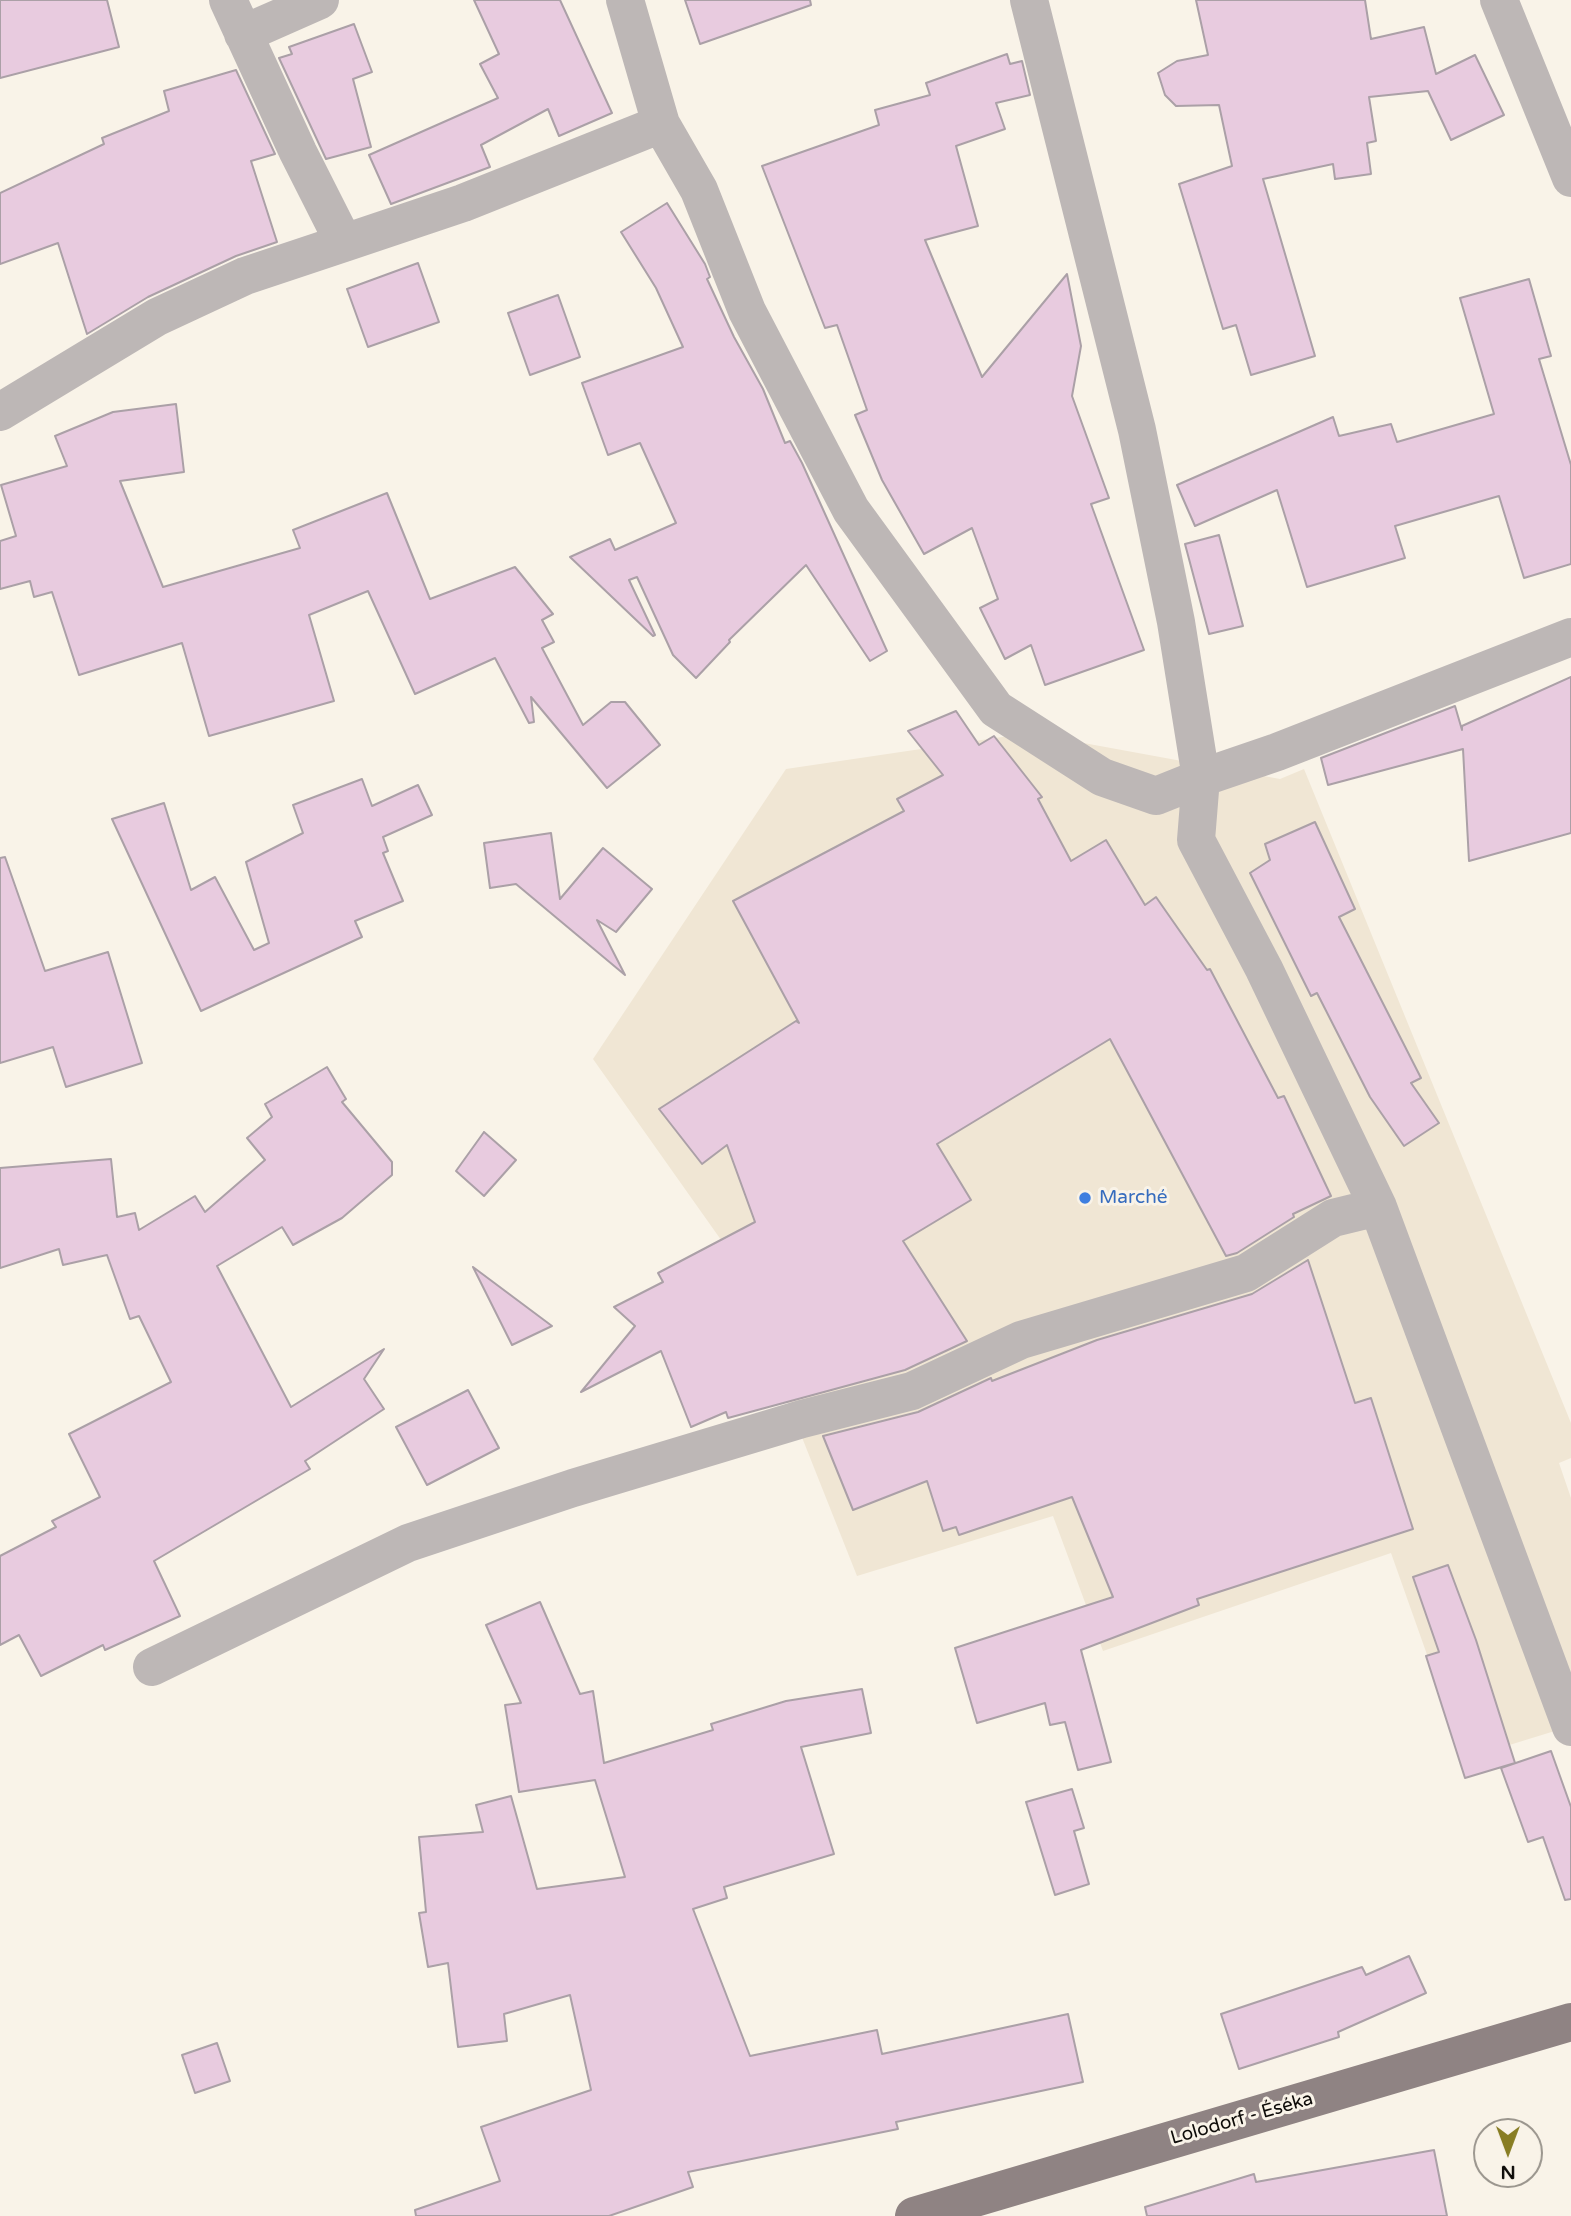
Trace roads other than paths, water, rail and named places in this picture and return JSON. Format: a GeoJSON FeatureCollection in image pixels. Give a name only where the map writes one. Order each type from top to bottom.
{"type":"FeatureCollection","features":[{"type":"Feature","properties":{"kind":"main road","name":"Lolodorf - Éséka"},"geometry":{"type":"LineString","coordinates":[[914,2216],[1571,2022]]}},
{"type":"Feature","properties":{"kind":"street"},"geometry":{"type":"LineString","coordinates":[[320,0],[235,17],[344,243]]}},
{"type":"Feature","properties":{"kind":"street"},"geometry":{"type":"LineString","coordinates":[[625,0],[661,124],[699,190],[747,311],[851,510],[996,709],[1102,777],[1156,796],[1277,752],[1571,637]]}},
{"type":"Feature","properties":{"kind":"street"},"geometry":{"type":"LineString","coordinates":[[1029,0],[1137,430],[1176,622],[1201,778],[1196,840],[1264,969],[1378,1207],[1571,1727]]}},
{"type":"Feature","properties":{"kind":"street"},"geometry":{"type":"LineString","coordinates":[[1499,0],[1571,178]]}},
{"type":"Feature","properties":{"kind":"street"},"geometry":{"type":"LineString","coordinates":[[0,412],[157,317],[246,276],[463,203],[661,124]]}},
{"type":"Feature","properties":{"kind":"street"},"geometry":{"type":"LineString","coordinates":[[152,1667],[408,1543],[573,1488],[802,1419],[912,1391],[1021,1340],[1246,1273],[1333,1217],[1378,1207]]}},
{"type":"Feature","properties":{"kind":"place","name":"Marché"},"geometry":{"type":"Point","coordinates":[1085,1198]}}]}
